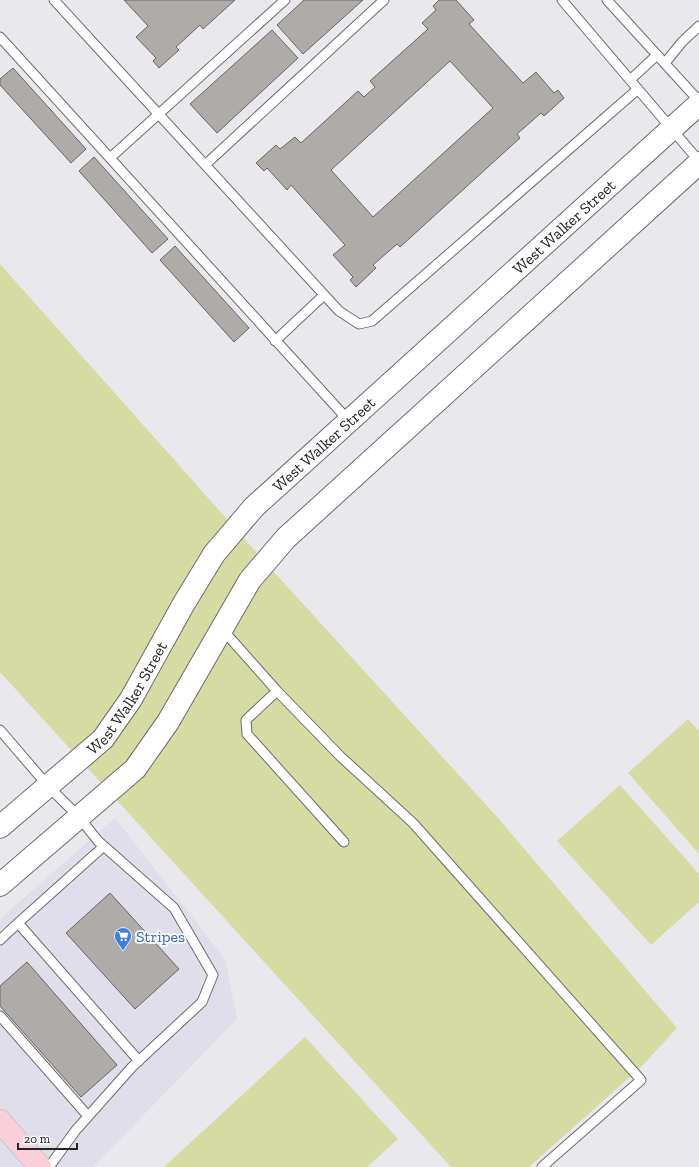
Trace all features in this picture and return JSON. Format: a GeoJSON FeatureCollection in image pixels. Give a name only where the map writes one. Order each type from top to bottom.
{"type":"FeatureCollection","features":[{"type":"Feature","properties":{"kind":"main road"},"geometry":{"type":"LineString","coordinates":[[0,1121],[40,1167]]}},
{"type":"Feature","properties":{"kind":"street","name":"West Walker Street"},"geometry":{"type":"LineString","coordinates":[[0,827],[103,739],[130,698],[214,554],[254,507],[699,104]]}},
{"type":"Feature","properties":{"kind":"street"},"geometry":{"type":"LineString","coordinates":[[0,885],[135,768],[168,722],[221,627],[250,580],[286,538],[699,162]]}},
{"type":"Feature","properties":{"kind":"lane"},"geometry":{"type":"LineString","coordinates":[[54,0],[339,311],[360,324],[372,321],[638,88]]}},
{"type":"Feature","properties":{"kind":"lane"},"geometry":{"type":"LineString","coordinates":[[110,158],[285,0]]}},
{"type":"Feature","properties":{"kind":"lane"},"geometry":{"type":"LineString","coordinates":[[205,165],[384,0]]}},
{"type":"Feature","properties":{"kind":"lane"},"geometry":{"type":"LineString","coordinates":[[562,0],[672,128],[699,162]]}},
{"type":"Feature","properties":{"kind":"lane"},"geometry":{"type":"LineString","coordinates":[[607,0],[699,101]]}},
{"type":"Feature","properties":{"kind":"lane"},"geometry":{"type":"LineString","coordinates":[[665,63],[682,42],[699,26]]}},
{"type":"Feature","properties":{"kind":"lane"},"geometry":{"type":"LineString","coordinates":[[0,37],[349,421]]}},
{"type":"Feature","properties":{"kind":"lane"},"geometry":{"type":"LineString","coordinates":[[630,80],[657,55]]}},
{"type":"Feature","properties":{"kind":"lane"},"geometry":{"type":"LineString","coordinates":[[275,341],[324,295]]}},
{"type":"Feature","properties":{"kind":"lane"},"geometry":{"type":"LineString","coordinates":[[221,627],[277,691],[340,756],[413,823],[641,1080],[542,1167]]}},
{"type":"Feature","properties":{"kind":"lane"},"geometry":{"type":"LineString","coordinates":[[277,691],[246,720],[247,734],[344,842]]}},
{"type":"Feature","properties":{"kind":"lane"},"geometry":{"type":"LineString","coordinates":[[0,731],[48,786],[79,817],[104,846],[174,908],[213,975],[202,1002],[139,1061],[76,1130],[49,1167]]}},
{"type":"Feature","properties":{"kind":"lane"},"geometry":{"type":"LineString","coordinates":[[0,940],[104,846]]}},
{"type":"Feature","properties":{"kind":"lane"},"geometry":{"type":"LineString","coordinates":[[18,924],[139,1061]]}},
{"type":"Feature","properties":{"kind":"lane"},"geometry":{"type":"LineString","coordinates":[[0,1016],[88,1116]]}},
{"type":"Feature","properties":{"kind":"shaded area"},"geometry":{"type":"Polygon","coordinates":[[[115,818],[225,959],[237,1019],[93,1167],[0,1167],[0,919],[115,818]]]}},
{"type":"Feature","properties":{"kind":"green space"},"geometry":{"type":"Polygon","coordinates":[[[0,264],[274,572],[498,818],[677,1028],[641,1067],[529,1167],[451,1167],[0,672],[0,264]]]}},
{"type":"Feature","properties":{"kind":"green space"},"geometry":{"type":"Polygon","coordinates":[[[688,719],[699,731],[699,854],[628,773],[688,719]]]}},
{"type":"Feature","properties":{"kind":"green space"},"geometry":{"type":"Polygon","coordinates":[[[620,785],[699,874],[699,902],[651,945],[557,841],[620,785]]]}},
{"type":"Feature","properties":{"kind":"green space"},"geometry":{"type":"Polygon","coordinates":[[[305,1037],[398,1139],[367,1167],[165,1166],[305,1037]]]}},
{"type":"Feature","properties":{"kind":"building"},"geometry":{"type":"Polygon","coordinates":[[[124,0],[235,0],[203,29],[200,25],[176,47],[179,50],[159,68],[153,61],[156,58],[136,37],[148,26],[124,0]]]}},
{"type":"Feature","properties":{"kind":"building"},"geometry":{"type":"Polygon","coordinates":[[[304,0],[363,0],[303,54],[277,25],[304,0]]]}},
{"type":"Feature","properties":{"kind":"building"},"geometry":{"type":"Polygon","coordinates":[[[439,0],[456,0],[474,20],[469,24],[523,83],[536,72],[554,93],[558,90],[564,98],[544,116],[541,113],[517,134],[520,138],[400,247],[397,244],[373,265],[376,268],[356,287],[350,280],[353,277],[333,255],[345,245],[291,185],[287,190],[267,168],[264,171],[256,163],[276,145],[280,149],[295,137],[301,143],[358,91],[364,97],[375,87],[370,81],[428,29],[422,23],[436,10],[433,6],[439,0]],[[450,61],[331,170],[373,217],[493,108],[450,61]]]}},
{"type":"Feature","properties":{"kind":"building"},"geometry":{"type":"Polygon","coordinates":[[[272,30],[298,58],[217,133],[190,104],[272,30]]]}},
{"type":"Feature","properties":{"kind":"building"},"geometry":{"type":"Polygon","coordinates":[[[13,68],[86,149],[71,163],[0,85],[0,79],[13,68]]]}},
{"type":"Feature","properties":{"kind":"building"},"geometry":{"type":"Polygon","coordinates":[[[94,157],[168,239],[152,253],[79,171],[94,157]]]}},
{"type":"Feature","properties":{"kind":"building"},"geometry":{"type":"Polygon","coordinates":[[[175,246],[249,328],[234,342],[160,260],[175,246]]]}},
{"type":"Feature","properties":{"kind":"building","name":"Stripes"},"geometry":{"type":"Polygon","coordinates":[[[110,893],[179,969],[135,1009],[66,933],[110,893]]]}},
{"type":"Feature","properties":{"kind":"building"},"geometry":{"type":"Polygon","coordinates":[[[27,962],[117,1065],[81,1097],[0,1006],[0,986],[27,962]]]}},
{"type":"Feature","properties":{"kind":"place","name":"Stripes"},"geometry":{"type":"Point","coordinates":[123,951]}}]}
